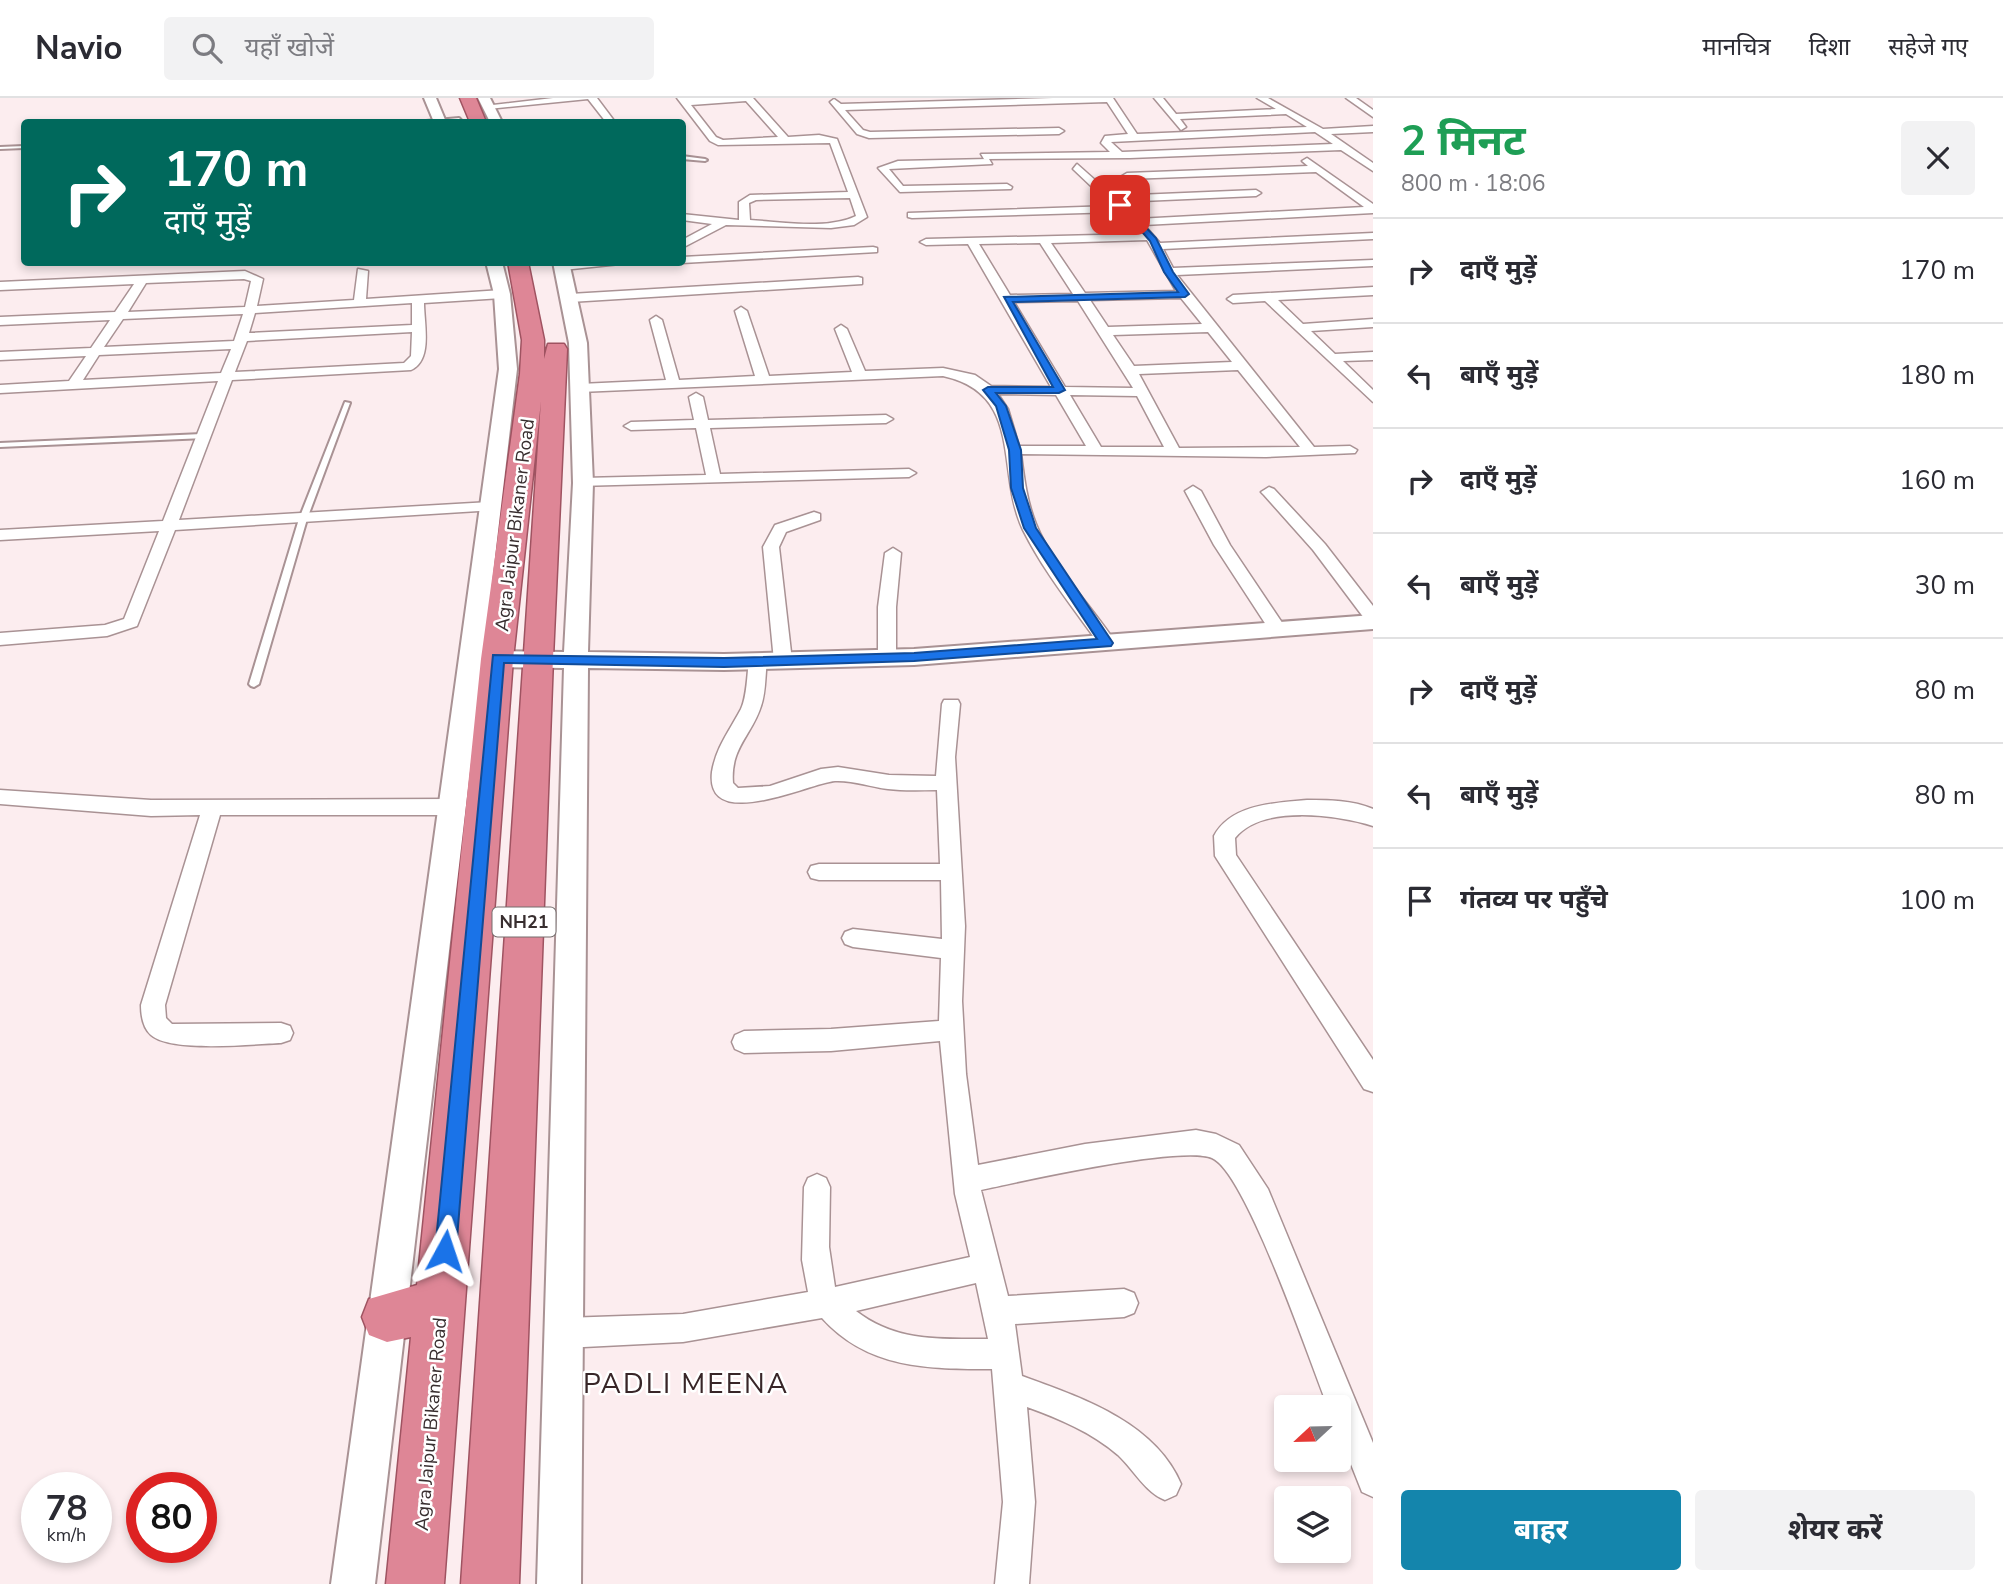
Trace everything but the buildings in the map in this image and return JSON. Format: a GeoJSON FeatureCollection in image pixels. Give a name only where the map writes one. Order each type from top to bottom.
{"type":"FeatureCollection","features":[{"type":"Feature","properties":{"kind":"highway"},"geometry":{"type":"LineString","coordinates":[[451,98],[459,119]]}},
{"type":"Feature","properties":{"kind":"highway"},"geometry":{"type":"LineString","coordinates":[[468,98],[477,119]]}},
{"type":"Feature","properties":{"kind":"highway","name":"Agra Jaipur Bikaner Road"},"geometry":{"type":"LineString","coordinates":[[490,1584],[537,657],[556,377],[552,308],[555,266]]}},
{"type":"Feature","properties":{"kind":"highway","name":"Agra Jaipur Bikaner Road"},"geometry":{"type":"LineString","coordinates":[[415,1584],[497,659],[498,548],[533,340],[510,278]]}},
{"type":"Feature","properties":{"kind":"highway"},"geometry":{"type":"LineString","coordinates":[[387,1317],[440,1305]]}},
{"type":"Feature","properties":{"kind":"street"},"geometry":{"type":"LineString","coordinates":[[430,98],[434,119]]}},
{"type":"Feature","properties":{"kind":"street"},"geometry":{"type":"LineString","coordinates":[[494,119],[486,102],[585,98]]}},
{"type":"Feature","properties":{"kind":"street"},"geometry":{"type":"LineString","coordinates":[[592,98],[608,119]]}},
{"type":"Feature","properties":{"kind":"street"},"geometry":{"type":"LineString","coordinates":[[683,100],[748,98],[786,140]]}},
{"type":"Feature","properties":{"kind":"street"},"geometry":{"type":"LineString","coordinates":[[830,98],[863,134],[1059,131]]}},
{"type":"Feature","properties":{"kind":"street"},"geometry":{"type":"LineString","coordinates":[[839,107],[1109,98],[1135,136]]}},
{"type":"Feature","properties":{"kind":"street"},"geometry":{"type":"LineString","coordinates":[[1158,98],[1186,134]]}},
{"type":"Feature","properties":{"kind":"street"},"geometry":{"type":"LineString","coordinates":[[1261,98],[1287,111],[1373,168]]}},
{"type":"Feature","properties":{"kind":"street"},"geometry":{"type":"LineString","coordinates":[[1350,98],[1373,114]]}},
{"type":"Feature","properties":{"kind":"street"},"geometry":{"type":"LineString","coordinates":[[683,100],[716,141],[730,144],[819,138],[834,141],[862,217],[859,221],[834,224],[746,224],[686,217]]}},
{"type":"Feature","properties":{"kind":"street"},"geometry":{"type":"LineString","coordinates":[[1025,100],[1042,115]]}},
{"type":"Feature","properties":{"kind":"street"},"geometry":{"type":"LineString","coordinates":[[1209,103],[1225,114]]}},
{"type":"Feature","properties":{"kind":"street"},"geometry":{"type":"LineString","coordinates":[[1172,117],[1287,111]]}},
{"type":"Feature","properties":{"kind":"street"},"geometry":{"type":"LineString","coordinates":[[1050,123],[1068,139]]}},
{"type":"Feature","properties":{"kind":"street"},"geometry":{"type":"LineString","coordinates":[[1119,155],[1105,140],[1135,136],[1373,129]]}},
{"type":"Feature","properties":{"kind":"street"},"geometry":{"type":"LineString","coordinates":[[970,133],[1004,183]]}},
{"type":"Feature","properties":{"kind":"street"},"geometry":{"type":"LineString","coordinates":[[912,215],[1085,156],[1342,147]]}},
{"type":"Feature","properties":{"kind":"street"},"geometry":{"type":"LineString","coordinates":[[1076,148],[1085,156]]}},
{"type":"Feature","properties":{"kind":"street"},"geometry":{"type":"LineString","coordinates":[[1290,149],[1373,210]]}},
{"type":"Feature","properties":{"kind":"street"},"geometry":{"type":"LineString","coordinates":[[1004,183],[900,189],[883,168],[898,164],[1004,183],[1124,209]]}},
{"type":"Feature","properties":{"kind":"street"},"geometry":{"type":"LineString","coordinates":[[1077,167],[1124,209],[1154,241],[1169,272],[1185,294],[1310,451]]}},
{"type":"Feature","properties":{"kind":"street"},"geometry":{"type":"LineString","coordinates":[[1127,176],[1318,169]]}},
{"type":"Feature","properties":{"kind":"street"},"geometry":{"type":"LineString","coordinates":[[1230,172],[1282,215]]}},
{"type":"Feature","properties":{"kind":"street"},"geometry":{"type":"LineString","coordinates":[[1113,199],[1256,193]]}},
{"type":"Feature","properties":{"kind":"street"},"geometry":{"type":"LineString","coordinates":[[746,224],[744,202],[754,197],[853,195]]}},
{"type":"Feature","properties":{"kind":"street"},"geometry":{"type":"LineString","coordinates":[[1136,222],[1373,210]]}},
{"type":"Feature","properties":{"kind":"street"},"geometry":{"type":"LineString","coordinates":[[686,244],[724,222]]}},
{"type":"Feature","properties":{"kind":"street"},"geometry":{"type":"LineString","coordinates":[[926,242],[1373,236]]}},
{"type":"Feature","properties":{"kind":"street"},"geometry":{"type":"LineString","coordinates":[[1044,240],[1130,370],[1174,452]]}},
{"type":"Feature","properties":{"kind":"street"},"geometry":{"type":"LineString","coordinates":[[972,241],[1096,451]]}},
{"type":"Feature","properties":{"kind":"street"},"geometry":{"type":"LineString","coordinates":[[686,260],[873,250]]}},
{"type":"Feature","properties":{"kind":"street"},"geometry":{"type":"LineString","coordinates":[[1169,272],[1373,263]]}},
{"type":"Feature","properties":{"kind":"street"},"geometry":{"type":"LineString","coordinates":[[556,266],[570,298],[578,343],[583,483],[576,659],[559,1584]]}},
{"type":"Feature","properties":{"kind":"street"},"geometry":{"type":"LineString","coordinates":[[360,303],[362,271]]}},
{"type":"Feature","properties":{"kind":"street"},"geometry":{"type":"LineString","coordinates":[[0,286],[253,276],[258,285],[241,341],[135,615],[124,627],[0,639]]}},
{"type":"Feature","properties":{"kind":"street"},"geometry":{"type":"LineString","coordinates":[[0,321],[418,300],[510,278],[508,369],[490,508],[498,548],[452,807],[353,1584]]}},
{"type":"Feature","properties":{"kind":"street"},"geometry":{"type":"LineString","coordinates":[[73,385],[93,351],[144,279]]}},
{"type":"Feature","properties":{"kind":"street"},"geometry":{"type":"LineString","coordinates":[[570,298],[858,281]]}},
{"type":"Feature","properties":{"kind":"street"},"geometry":{"type":"LineString","coordinates":[[1233,299],[1373,292]]}},
{"type":"Feature","properties":{"kind":"street"},"geometry":{"type":"LineString","coordinates":[[1007,299],[1185,294]]}},
{"type":"Feature","properties":{"kind":"street"},"geometry":{"type":"LineString","coordinates":[[1268,297],[1372,396]]}},
{"type":"Feature","properties":{"kind":"street"},"geometry":{"type":"LineString","coordinates":[[0,389],[406,367],[415,363],[418,356],[418,300]]}},
{"type":"Feature","properties":{"kind":"street"},"geometry":{"type":"LineString","coordinates":[[741,311],[762,379]]}},
{"type":"Feature","properties":{"kind":"street"},"geometry":{"type":"LineString","coordinates":[[656,320],[673,383]]}},
{"type":"Feature","properties":{"kind":"street"},"geometry":{"type":"LineString","coordinates":[[1300,328],[1373,324]]}},
{"type":"Feature","properties":{"kind":"street"},"geometry":{"type":"LineString","coordinates":[[0,356],[418,328]]}},
{"type":"Feature","properties":{"kind":"street"},"geometry":{"type":"LineString","coordinates":[[1105,331],[1212,328]]}},
{"type":"Feature","properties":{"kind":"street"},"geometry":{"type":"LineString","coordinates":[[841,329],[860,375]]}},
{"type":"Feature","properties":{"kind":"street"},"geometry":{"type":"LineString","coordinates":[[1332,358],[1373,356]]}},
{"type":"Feature","properties":{"kind":"street"},"geometry":{"type":"LineString","coordinates":[[1130,370],[1243,366]]}},
{"type":"Feature","properties":{"kind":"street"},"geometry":{"type":"LineString","coordinates":[[580,388],[881,374],[943,372],[966,375],[988,390],[1001,406],[1015,450],[1017,488],[1030,528],[1107,643]]}},
{"type":"Feature","properties":{"kind":"street"},"geometry":{"type":"LineString","coordinates":[[988,390],[1143,392]]}},
{"type":"Feature","properties":{"kind":"street"},"geometry":{"type":"LineString","coordinates":[[695,397],[713,479]]}},
{"type":"Feature","properties":{"kind":"street"},"geometry":{"type":"LineString","coordinates":[[631,426],[886,419]]}},
{"type":"Feature","properties":{"kind":"street"},"geometry":{"type":"LineString","coordinates":[[1015,450],[1350,450]]}},
{"type":"Feature","properties":{"kind":"street"},"geometry":{"type":"LineString","coordinates":[[583,483],[909,473]]}},
{"type":"Feature","properties":{"kind":"street"},"geometry":{"type":"LineString","coordinates":[[1193,491],[1222,545],[1278,630]]}},
{"type":"Feature","properties":{"kind":"street"},"geometry":{"type":"LineString","coordinates":[[1269,492],[1319,547],[1373,620]]}},
{"type":"Feature","properties":{"kind":"street"},"geometry":{"type":"LineString","coordinates":[[0,535],[490,508]]}},
{"type":"Feature","properties":{"kind":"street"},"geometry":{"type":"LineString","coordinates":[[783,661],[772,535],[782,525],[814,517]]}},
{"type":"Feature","properties":{"kind":"street"},"geometry":{"type":"LineString","coordinates":[[887,656],[887,607],[893,553]]}},
{"type":"Feature","properties":{"kind":"street"},"geometry":{"type":"LineString","coordinates":[[497,659],[537,657],[783,661],[914,657],[1278,630],[1373,620]]}},
{"type":"Feature","properties":{"kind":"street"},"geometry":{"type":"LineString","coordinates":[[758,661],[752,706],[729,744],[722,773],[723,785],[729,792],[736,795],[771,793],[821,776],[838,774],[889,782],[946,783]]}},
{"type":"Feature","properties":{"kind":"street"},"geometry":{"type":"LineString","coordinates":[[951,704],[946,783],[953,950],[951,1030],[967,1180],[997,1311],[1009,1386],[1019,1502],[1012,1584]]}},
{"type":"Feature","properties":{"kind":"street"},"geometry":{"type":"LineString","coordinates":[[0,797],[151,808],[452,807]]}},
{"type":"Feature","properties":{"kind":"street"},"geometry":{"type":"LineString","coordinates":[[1373,818],[1362,810],[1343,807],[1260,815],[1236,822],[1224,836],[1226,856],[1373,1081]]}},
{"type":"Feature","properties":{"kind":"street"},"geometry":{"type":"LineString","coordinates":[[212,808],[153,1005],[155,1024],[160,1031],[172,1034],[281,1033]]}},
{"type":"Feature","properties":{"kind":"street"},"geometry":{"type":"LineString","coordinates":[[818,872],[951,872]]}},
{"type":"Feature","properties":{"kind":"street"},"geometry":{"type":"LineString","coordinates":[[853,938],[953,950]]}},
{"type":"Feature","properties":{"kind":"street"},"geometry":{"type":"LineString","coordinates":[[744,1042],[831,1040],[951,1030]]}},
{"type":"Feature","properties":{"kind":"street"},"geometry":{"type":"LineString","coordinates":[[967,1180],[1085,1156],[1196,1142],[1216,1146],[1230,1154],[1259,1198],[1373,1481]]}},
{"type":"Feature","properties":{"kind":"street"},"geometry":{"type":"LineString","coordinates":[[817,1187],[819,1284],[827,1303],[856,1331],[886,1348],[916,1353],[1004,1354]]}},
{"type":"Feature","properties":{"kind":"street"},"geometry":{"type":"LineString","coordinates":[[564,1334],[683,1328],[827,1303],[986,1267]]}},
{"type":"Feature","properties":{"kind":"street"},"geometry":{"type":"LineString","coordinates":[[997,1311],[1124,1303]]}},
{"type":"Feature","properties":{"kind":"street"},"geometry":{"type":"LineString","coordinates":[[1009,1386],[1096,1418],[1142,1453],[1166,1483]]}},
{"type":"Feature","properties":{"kind":"lane"},"geometry":{"type":"LineString","coordinates":[[0,148],[21,147]]}},
{"type":"Feature","properties":{"kind":"lane"},"geometry":{"type":"LineString","coordinates":[[686,158],[705,160]]}},
{"type":"Feature","properties":{"kind":"lane"},"geometry":{"type":"LineString","coordinates":[[254,684],[303,519],[347,403]]}},
{"type":"Feature","properties":{"kind":"lane"},"geometry":{"type":"LineString","coordinates":[[0,445],[202,436]]}},
{"type":"Feature","properties":{"kind":"district","name":"PADLI MEENA"},"geometry":{"type":"Point","coordinates":[686,1383]}},
{"type":"Feature","properties":{"kind":"route"},"geometry":{"type":"LineString","coordinates":[[445,1251],[497,659],[537,657],[724,663],[914,657],[1107,643],[1030,528],[1017,488],[1015,450],[1001,406],[988,390],[1059,390],[1007,299],[1185,294],[1169,272],[1159,248],[1120,205]]}}]}
